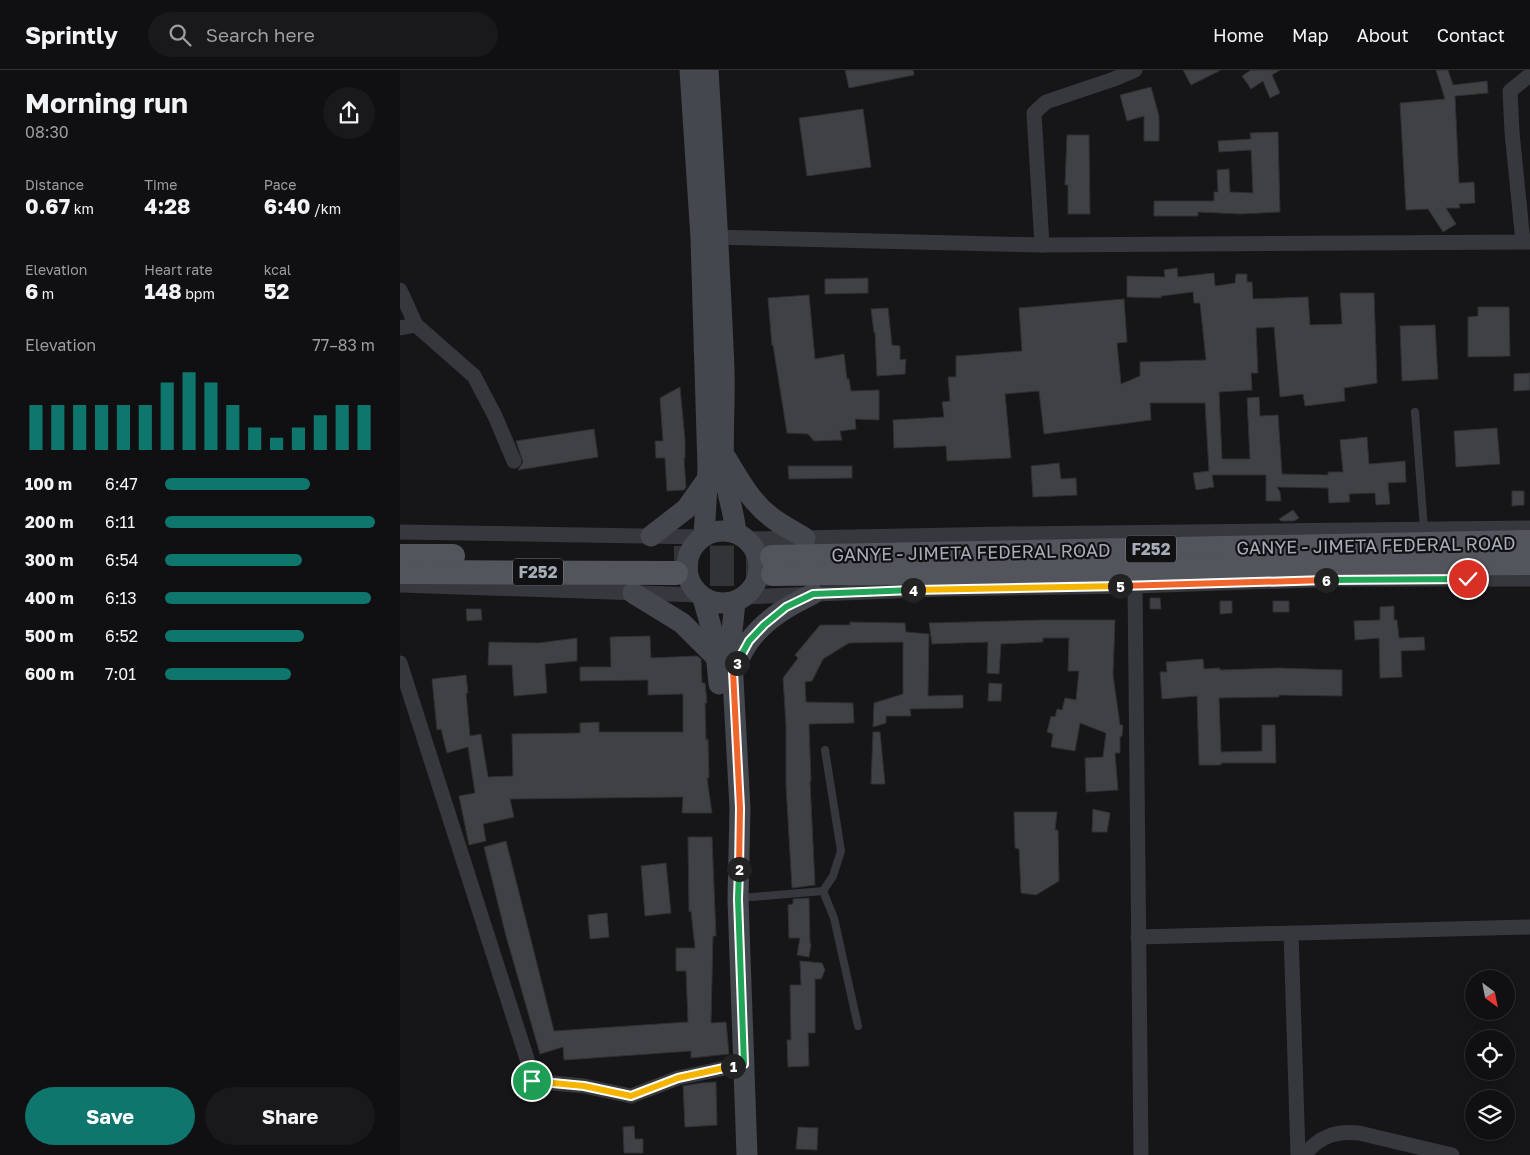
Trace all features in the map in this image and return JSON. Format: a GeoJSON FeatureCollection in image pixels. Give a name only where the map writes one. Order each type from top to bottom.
{"type":"FeatureCollection","features":[{"type":"Feature","properties":{"kind":"main road"},"geometry":{"type":"LineString","coordinates":[[690,70],[710,237],[724,392],[726,485],[741,536]]}},
{"type":"Feature","properties":{"kind":"main road"},"geometry":{"type":"LineString","coordinates":[[703,537],[708,478],[710,237],[708,70]]}},
{"type":"Feature","properties":{"kind":"main road"},"geometry":{"type":"LineString","coordinates":[[724,455],[751,498],[772,518],[805,538]]}},
{"type":"Feature","properties":{"kind":"main road"},"geometry":{"type":"LineString","coordinates":[[651,536],[686,509],[708,478]]}},
{"type":"Feature","properties":{"kind":"main road"},"geometry":{"type":"LineString","coordinates":[[701,597],[716,603],[726,604],[739,599],[751,591],[759,573],[757,554],[753,546],[741,536],[719,531],[703,537],[694,544],[689,552],[686,570],[688,580],[701,597],[715,641],[725,664]]}},
{"type":"Feature","properties":{"kind":"main road","name":"GANYE - JIMETA FEDERAL ROAD"},"geometry":{"type":"LineString","coordinates":[[1530,542],[772,565],[1062,571],[1291,565],[1530,563]]}},
{"type":"Feature","properties":{"kind":"main road","name":"F252"},"geometry":{"type":"LineString","coordinates":[[400,556],[675,566],[400,572]]}},
{"type":"Feature","properties":{"kind":"main road"},"geometry":{"type":"LineString","coordinates":[[633,593],[682,623],[725,664]]}},
{"type":"Feature","properties":{"kind":"main road"},"geometry":{"type":"LineString","coordinates":[[725,664],[764,625],[786,607],[813,594]]}},
{"type":"Feature","properties":{"kind":"main road"},"geometry":{"type":"LineString","coordinates":[[739,599],[725,664],[740,808],[738,899],[748,1155]]}},
{"type":"Feature","properties":{"kind":"street"},"geometry":{"type":"LineString","coordinates":[[1042,245],[1034,113],[1046,102],[1135,70]]}},
{"type":"Feature","properties":{"kind":"street"},"geometry":{"type":"LineString","coordinates":[[710,237],[1042,245],[1527,242],[1512,132],[1510,91],[1530,75]]}},
{"type":"Feature","properties":{"kind":"street"},"geometry":{"type":"LineString","coordinates":[[400,290],[416,325],[474,376],[495,416],[514,461]]}},
{"type":"Feature","properties":{"kind":"street"},"geometry":{"type":"LineString","coordinates":[[400,328],[416,325]]}},
{"type":"Feature","properties":{"kind":"street"},"geometry":{"type":"LineString","coordinates":[[741,536],[805,538],[1530,528]]}},
{"type":"Feature","properties":{"kind":"street"},"geometry":{"type":"LineString","coordinates":[[400,532],[703,537]]}},
{"type":"Feature","properties":{"kind":"street"},"geometry":{"type":"LineString","coordinates":[[739,599],[942,589],[1342,580],[1530,579]]}},
{"type":"Feature","properties":{"kind":"street"},"geometry":{"type":"LineString","coordinates":[[400,585],[701,597]]}},
{"type":"Feature","properties":{"kind":"street"},"geometry":{"type":"LineString","coordinates":[[1135,586],[1141,1155]]}},
{"type":"Feature","properties":{"kind":"street"},"geometry":{"type":"LineString","coordinates":[[400,663],[527,1059],[532,1081],[584,1086],[631,1096],[678,1078],[744,1064]]}},
{"type":"Feature","properties":{"kind":"street"},"geometry":{"type":"LineString","coordinates":[[1138,937],[1530,927]]}},
{"type":"Feature","properties":{"kind":"street"},"geometry":{"type":"LineString","coordinates":[[1291,933],[1298,1155]]}},
{"type":"Feature","properties":{"kind":"street"},"geometry":{"type":"LineString","coordinates":[[1304,1155],[1325,1136],[1344,1132],[1359,1133],[1452,1155]]}},
{"type":"Feature","properties":{"kind":"lane"},"geometry":{"type":"LineString","coordinates":[[1415,412],[1424,529]]}},
{"type":"Feature","properties":{"kind":"lane"},"geometry":{"type":"LineString","coordinates":[[823,891],[833,876],[842,851],[825,750]]}},
{"type":"Feature","properties":{"kind":"lane"},"geometry":{"type":"LineString","coordinates":[[738,899],[823,891]]}},
{"type":"Feature","properties":{"kind":"lane"},"geometry":{"type":"LineString","coordinates":[[823,891],[834,918],[858,1026]]}},
{"type":"Feature","properties":{"kind":"building"},"geometry":{"type":"Polygon","coordinates":[[[845,70],[913,70],[914,75],[849,88],[845,70]]]}},
{"type":"Feature","properties":{"kind":"building"},"geometry":{"type":"Polygon","coordinates":[[[1183,70],[1221,70],[1191,85],[1183,70]]]}},
{"type":"Feature","properties":{"kind":"building"},"geometry":{"type":"Polygon","coordinates":[[[1251,70],[1280,70],[1272,75],[1280,93],[1270,98],[1263,81],[1251,89],[1242,76],[1251,70]]]}},
{"type":"Feature","properties":{"kind":"building"},"geometry":{"type":"Polygon","coordinates":[[[1436,70],[1448,70],[1453,85],[1487,81],[1488,93],[1455,96],[1459,183],[1474,182],[1475,203],[1459,204],[1460,208],[1446,208],[1456,224],[1443,232],[1428,209],[1406,210],[1400,103],[1445,99],[1436,70]]]}},
{"type":"Feature","properties":{"kind":"building"},"geometry":{"type":"Polygon","coordinates":[[[1151,87],[1159,116],[1159,141],[1144,141],[1144,116],[1127,121],[1120,95],[1151,87]]]}},
{"type":"Feature","properties":{"kind":"building"},"geometry":{"type":"Polygon","coordinates":[[[863,109],[871,167],[807,176],[799,118],[863,109]]]}},
{"type":"Feature","properties":{"kind":"building"},"geometry":{"type":"Polygon","coordinates":[[[1278,132],[1280,212],[1241,214],[1198,212],[1198,216],[1154,216],[1154,201],[1214,201],[1214,192],[1218,192],[1217,170],[1229,169],[1230,192],[1253,193],[1251,150],[1219,152],[1218,141],[1251,139],[1250,133],[1278,132]]]}},
{"type":"Feature","properties":{"kind":"building"},"geometry":{"type":"Polygon","coordinates":[[[1067,135],[1089,135],[1090,214],[1068,214],[1068,185],[1065,185],[1067,135]]]}},
{"type":"Feature","properties":{"kind":"building"},"geometry":{"type":"Polygon","coordinates":[[[1177,268],[1178,277],[1214,273],[1215,286],[1235,283],[1236,274],[1247,274],[1247,282],[1252,282],[1253,299],[1308,297],[1310,325],[1342,324],[1340,293],[1374,293],[1377,383],[1344,388],[1345,401],[1305,406],[1303,394],[1280,397],[1274,327],[1256,328],[1258,373],[1251,373],[1252,390],[1219,392],[1222,459],[1250,459],[1247,398],[1259,397],[1260,416],[1278,415],[1282,474],[1328,475],[1328,472],[1343,472],[1340,440],[1367,437],[1369,464],[1405,461],[1406,482],[1388,483],[1390,504],[1376,505],[1375,493],[1349,494],[1350,502],[1329,503],[1328,488],[1277,487],[1280,492],[1281,501],[1266,501],[1266,475],[1212,475],[1214,487],[1196,490],[1193,473],[1209,471],[1205,403],[1150,403],[1151,420],[1044,434],[1039,391],[1005,394],[1011,458],[947,461],[946,446],[894,448],[893,420],[944,417],[942,402],[950,401],[948,377],[956,377],[956,356],[1022,351],[1019,308],[1124,299],[1127,342],[1117,343],[1121,384],[1140,376],[1140,362],[1206,360],[1200,303],[1194,303],[1193,292],[1161,296],[1161,298],[1127,297],[1127,276],[1165,277],[1164,270],[1177,268]]]}},
{"type":"Feature","properties":{"kind":"building"},"geometry":{"type":"Polygon","coordinates":[[[868,278],[868,293],[825,294],[825,279],[868,278]]]}},
{"type":"Feature","properties":{"kind":"building"},"geometry":{"type":"Polygon","coordinates":[[[809,295],[815,359],[844,354],[847,379],[849,379],[851,391],[879,390],[879,420],[855,419],[856,429],[840,431],[842,440],[814,441],[808,434],[787,433],[772,346],[768,298],[809,295]]]}},
{"type":"Feature","properties":{"kind":"building"},"geometry":{"type":"Polygon","coordinates":[[[1478,307],[1509,307],[1510,356],[1468,357],[1468,317],[1478,316],[1478,307]]]}},
{"type":"Feature","properties":{"kind":"building"},"geometry":{"type":"Polygon","coordinates":[[[888,308],[892,345],[900,346],[900,360],[906,359],[905,374],[877,376],[875,332],[871,309],[888,308]]]}},
{"type":"Feature","properties":{"kind":"building"},"geometry":{"type":"Polygon","coordinates":[[[1435,325],[1438,379],[1402,381],[1400,326],[1435,325]]]}},
{"type":"Feature","properties":{"kind":"building"},"geometry":{"type":"Polygon","coordinates":[[[1530,373],[1530,390],[1514,391],[1514,374],[1530,373]]]}},
{"type":"Feature","properties":{"kind":"building"},"geometry":{"type":"Polygon","coordinates":[[[680,387],[685,440],[686,487],[684,490],[667,491],[665,458],[656,458],[655,441],[663,441],[660,398],[680,387]]]}},
{"type":"Feature","properties":{"kind":"building"},"geometry":{"type":"Polygon","coordinates":[[[1497,428],[1500,464],[1456,467],[1454,431],[1497,428]]]}},
{"type":"Feature","properties":{"kind":"building"},"geometry":{"type":"Polygon","coordinates":[[[594,429],[598,457],[518,470],[523,462],[516,441],[594,429]]]}},
{"type":"Feature","properties":{"kind":"building"},"geometry":{"type":"Polygon","coordinates":[[[1059,463],[1061,479],[1076,478],[1077,495],[1033,497],[1031,466],[1059,463]]]}},
{"type":"Feature","properties":{"kind":"building"},"geometry":{"type":"Polygon","coordinates":[[[788,466],[852,466],[852,478],[789,479],[788,466]]]}},
{"type":"Feature","properties":{"kind":"building"},"geometry":{"type":"Polygon","coordinates":[[[1512,491],[1524,491],[1524,505],[1512,506],[1512,491]]]}},
{"type":"Feature","properties":{"kind":"building"},"geometry":{"type":"Polygon","coordinates":[[[1293,510],[1299,518],[1294,521],[1281,521],[1279,519],[1293,510]]]}},
{"type":"Feature","properties":{"kind":"building"},"geometry":{"type":"Polygon","coordinates":[[[1150,598],[1160,598],[1161,609],[1150,609],[1150,598]]]}},
{"type":"Feature","properties":{"kind":"building"},"geometry":{"type":"Polygon","coordinates":[[[1220,601],[1232,601],[1232,613],[1220,614],[1220,601]]]}},
{"type":"Feature","properties":{"kind":"building"},"geometry":{"type":"Polygon","coordinates":[[[1273,601],[1289,601],[1289,612],[1273,612],[1273,601]]]}},
{"type":"Feature","properties":{"kind":"building"},"geometry":{"type":"Polygon","coordinates":[[[1394,606],[1394,620],[1397,620],[1399,638],[1424,637],[1425,650],[1401,651],[1402,677],[1380,678],[1379,638],[1355,640],[1354,621],[1380,620],[1380,607],[1394,606]]]}},
{"type":"Feature","properties":{"kind":"building"},"geometry":{"type":"Polygon","coordinates":[[[466,609],[481,609],[482,620],[467,621],[466,609]]]}},
{"type":"Feature","properties":{"kind":"building"},"geometry":{"type":"Polygon","coordinates":[[[1115,620],[1113,675],[1120,725],[1123,725],[1122,736],[1120,737],[1120,753],[1115,753],[1118,790],[1086,792],[1085,758],[1103,757],[1106,733],[1080,723],[1075,751],[1051,747],[1053,734],[1047,732],[1051,716],[1055,717],[1057,709],[1062,710],[1065,698],[1076,700],[1079,671],[1068,671],[1069,638],[1043,638],[1043,642],[1001,644],[999,674],[987,673],[988,642],[932,644],[929,623],[1115,620]]]}},
{"type":"Feature","properties":{"kind":"building"},"geometry":{"type":"Polygon","coordinates":[[[850,622],[905,623],[906,632],[929,634],[928,696],[963,695],[963,708],[910,709],[911,716],[886,716],[886,723],[873,727],[874,703],[903,694],[903,642],[849,643],[823,659],[812,681],[805,682],[806,702],[853,703],[854,723],[809,724],[815,885],[792,888],[786,785],[786,725],[783,678],[798,658],[795,655],[820,625],[850,625],[850,622]]]}},
{"type":"Feature","properties":{"kind":"building"},"geometry":{"type":"Polygon","coordinates":[[[650,636],[651,658],[697,656],[701,659],[702,683],[705,683],[707,703],[705,703],[709,778],[707,778],[712,813],[682,813],[683,797],[510,799],[514,817],[483,824],[486,841],[469,845],[459,796],[475,793],[468,747],[447,753],[441,729],[437,730],[432,679],[466,675],[470,736],[481,734],[488,777],[513,776],[512,734],[580,733],[580,723],[599,722],[599,732],[683,732],[683,694],[648,695],[648,680],[580,681],[580,667],[611,667],[610,637],[650,636]]]}},
{"type":"Feature","properties":{"kind":"building"},"geometry":{"type":"Polygon","coordinates":[[[577,638],[577,661],[545,664],[547,693],[514,696],[512,665],[488,665],[489,642],[538,643],[577,638]]]}},
{"type":"Feature","properties":{"kind":"building"},"geometry":{"type":"Polygon","coordinates":[[[1203,659],[1204,669],[1278,668],[1342,670],[1342,696],[1279,695],[1279,697],[1219,698],[1221,752],[1262,751],[1262,725],[1275,725],[1276,763],[1199,765],[1197,696],[1162,699],[1160,672],[1167,672],[1166,662],[1203,659]]]}},
{"type":"Feature","properties":{"kind":"building"},"geometry":{"type":"Polygon","coordinates":[[[989,683],[1002,684],[1001,701],[988,701],[989,683]]]}},
{"type":"Feature","properties":{"kind":"building"},"geometry":{"type":"Polygon","coordinates":[[[873,732],[880,732],[885,784],[871,784],[873,732]]]}},
{"type":"Feature","properties":{"kind":"building"},"geometry":{"type":"Polygon","coordinates":[[[1093,809],[1110,813],[1107,832],[1092,832],[1093,809]]]}},
{"type":"Feature","properties":{"kind":"building"},"geometry":{"type":"Polygon","coordinates":[[[1014,812],[1057,812],[1055,830],[1058,830],[1059,881],[1036,895],[1021,893],[1019,849],[1015,848],[1014,812]]]}},
{"type":"Feature","properties":{"kind":"building"},"geometry":{"type":"Polygon","coordinates":[[[688,837],[712,837],[716,936],[713,936],[711,1023],[726,1022],[729,1054],[691,1058],[691,1051],[564,1060],[563,1047],[540,1054],[506,936],[484,847],[506,841],[554,1031],[688,1022],[686,971],[676,971],[676,948],[695,948],[691,911],[689,912],[688,837]]]}},
{"type":"Feature","properties":{"kind":"building"},"geometry":{"type":"Polygon","coordinates":[[[666,863],[671,913],[645,916],[641,866],[666,863]]]}},
{"type":"Feature","properties":{"kind":"building"},"geometry":{"type":"Polygon","coordinates":[[[809,898],[811,944],[809,957],[797,955],[800,938],[789,938],[788,905],[793,904],[793,899],[809,898]]]}},
{"type":"Feature","properties":{"kind":"building"},"geometry":{"type":"Polygon","coordinates":[[[607,913],[609,937],[590,939],[588,915],[607,913]]]}},
{"type":"Feature","properties":{"kind":"building"},"geometry":{"type":"Polygon","coordinates":[[[800,961],[822,963],[825,970],[821,979],[815,979],[815,1033],[808,1033],[809,1066],[788,1067],[787,1040],[791,1040],[790,985],[801,985],[800,961]]]}},
{"type":"Feature","properties":{"kind":"building"},"geometry":{"type":"Polygon","coordinates":[[[716,1082],[717,1125],[685,1127],[683,1086],[716,1082]]]}},
{"type":"Feature","properties":{"kind":"building"},"geometry":{"type":"Polygon","coordinates":[[[634,1126],[635,1139],[643,1139],[643,1153],[624,1153],[623,1127],[634,1126]]]}},
{"type":"Feature","properties":{"kind":"building"},"geometry":{"type":"Polygon","coordinates":[[[798,1127],[818,1128],[817,1150],[796,1149],[798,1127]]]}},
{"type":"Feature","properties":{"kind":"tunnel"},"geometry":{"type":"LineString","coordinates":[[674,558],[772,557]]}},
{"type":"Feature","properties":{"kind":"tunnel"},"geometry":{"type":"LineString","coordinates":[[710,574],[773,574]]}},
{"type":"Feature","properties":{"kind":"route"},"geometry":{"type":"LineString","coordinates":[[532,1081],[584,1086],[631,1096],[678,1078],[744,1064],[738,899],[740,808],[733,671],[749,641],[764,625],[786,607],[813,594],[942,589],[1468,579]]}}]}
